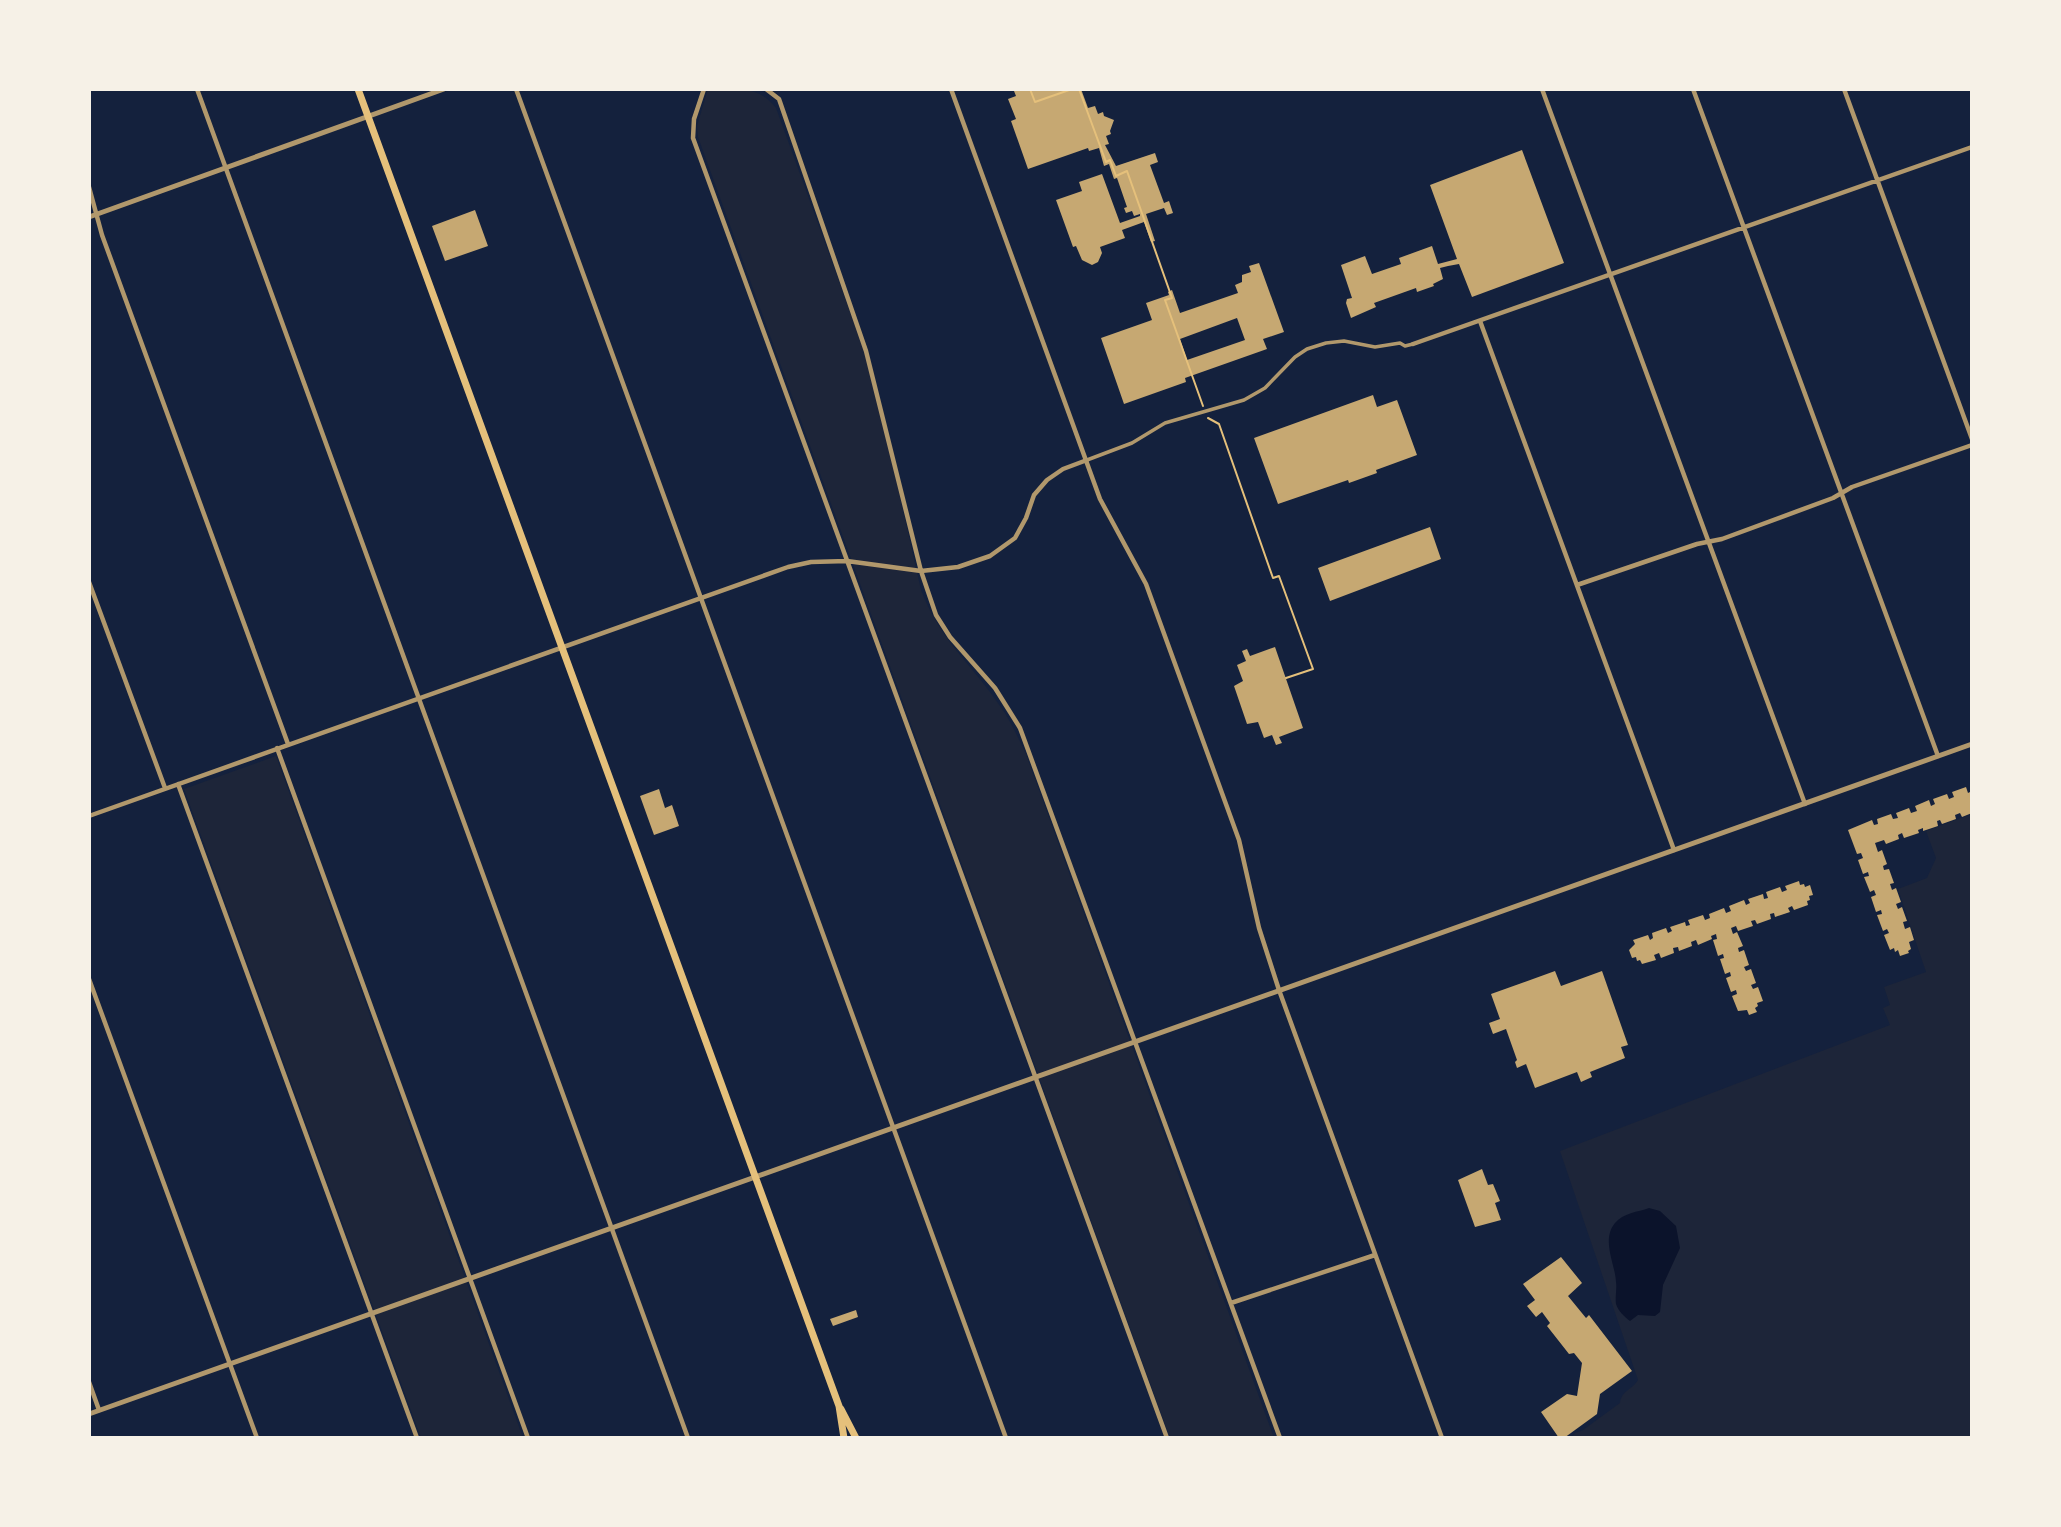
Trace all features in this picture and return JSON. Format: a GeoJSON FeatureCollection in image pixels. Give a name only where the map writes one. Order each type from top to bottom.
{"type":"FeatureCollection","features":[{"type":"Feature","properties":{"kind":"main road"},"geometry":{"type":"LineString","coordinates":[[358,89],[839,1406],[856,1438]]}},
{"type":"Feature","properties":{"kind":"main road"},"geometry":{"type":"LineString","coordinates":[[839,1406],[844,1438]]}},
{"type":"Feature","properties":{"kind":"street"},"geometry":{"type":"LineString","coordinates":[[197,89],[688,1438]]}},
{"type":"Feature","properties":{"kind":"street"},"geometry":{"type":"LineString","coordinates":[[89,216],[444,89]]}},
{"type":"Feature","properties":{"kind":"street"},"geometry":{"type":"LineString","coordinates":[[516,89],[1006,1438]]}},
{"type":"Feature","properties":{"kind":"street"},"geometry":{"type":"LineString","coordinates":[[704,89],[694,119],[694,138],[1167,1438]]}},
{"type":"Feature","properties":{"kind":"street"},"geometry":{"type":"LineString","coordinates":[[766,89],[779,99],[866,351],[921,571],[936,615],[950,637],[995,688],[1020,728],[1280,1438]]}},
{"type":"Feature","properties":{"kind":"street"},"geometry":{"type":"LineString","coordinates":[[951,89],[1108,516],[1146,584],[1231,817],[1247,868],[1259,928],[1279,990],[1442,1438]]}},
{"type":"Feature","properties":{"kind":"street"},"geometry":{"type":"LineString","coordinates":[[1542,89],[1805,804]]}},
{"type":"Feature","properties":{"kind":"street"},"geometry":{"type":"LineString","coordinates":[[1693,89],[1938,756]]}},
{"type":"Feature","properties":{"kind":"street"},"geometry":{"type":"LineString","coordinates":[[1844,89],[1972,439]]}},
{"type":"Feature","properties":{"kind":"street"},"geometry":{"type":"LineString","coordinates":[[89,816],[788,567],[811,562],[847,561],[921,571],[958,567],[990,556],[1015,538],[1034,495],[1063,469],[1132,443],[1165,423],[1229,405],[1253,395],[1265,388],[1295,357],[1307,349],[1344,341],[1375,347],[1413,344],[1972,146]]}},
{"type":"Feature","properties":{"kind":"street"},"geometry":{"type":"LineString","coordinates":[[89,187],[102,235],[288,744]]}},
{"type":"Feature","properties":{"kind":"street"},"geometry":{"type":"LineString","coordinates":[[1480,321],[1674,850]]}},
{"type":"Feature","properties":{"kind":"street"},"geometry":{"type":"LineString","coordinates":[[1577,585],[1697,544],[1722,539],[1833,498],[1852,487],[1972,445]]}},
{"type":"Feature","properties":{"kind":"street"},"geometry":{"type":"LineString","coordinates":[[89,582],[165,789]]}},
{"type":"Feature","properties":{"kind":"street"},"geometry":{"type":"LineString","coordinates":[[89,1414],[1972,744]]}},
{"type":"Feature","properties":{"kind":"street"},"geometry":{"type":"LineString","coordinates":[[277,748],[528,1438]]}},
{"type":"Feature","properties":{"kind":"street"},"geometry":{"type":"LineString","coordinates":[[178,784],[417,1438]]}},
{"type":"Feature","properties":{"kind":"street"},"geometry":{"type":"LineString","coordinates":[[89,979],[257,1438]]}},
{"type":"Feature","properties":{"kind":"street"},"geometry":{"type":"LineString","coordinates":[[1231,1303],[1376,1255]]}},
{"type":"Feature","properties":{"kind":"street"},"geometry":{"type":"LineString","coordinates":[[89,1382],[99,1410]]}},
{"type":"Feature","properties":{"kind":"path"},"geometry":{"type":"LineString","coordinates":[[1030,89],[1035,102],[1072,89]]}},
{"type":"Feature","properties":{"kind":"path"},"geometry":{"type":"LineString","coordinates":[[1079,89],[1106,162],[1110,160],[1116,176],[1128,171],[1172,298],[1165,300],[1205,412],[1208,418],[1219,424],[1273,578],[1279,576],[1313,669],[1286,678]]}},
{"type":"Feature","properties":{"kind":"shaded area"},"geometry":{"type":"Polygon","coordinates":[[[708,89],[754,92],[762,95],[776,108],[872,372],[921,590],[947,638],[1004,712],[1026,754],[1274,1438],[1170,1438],[698,137],[697,126],[708,89]]]}},
{"type":"Feature","properties":{"kind":"shaded area"},"geometry":{"type":"Polygon","coordinates":[[[276,756],[523,1438],[421,1438],[184,789],[276,756]]]}},
{"type":"Feature","properties":{"kind":"shaded area"},"geometry":{"type":"Polygon","coordinates":[[[1972,814],[1972,1438],[1571,1438],[1620,1403],[1638,1380],[1560,1151],[1890,1025],[1883,1008],[1890,1005],[1884,987],[1926,972],[1898,889],[1927,878],[1936,858],[1926,831],[1972,814]]]}},
{"type":"Feature","properties":{"kind":"shaded area"},"geometry":{"type":"Polygon","coordinates":[[[1649,1208],[1660,1211],[1676,1226],[1680,1248],[1663,1285],[1660,1312],[1655,1316],[1638,1315],[1630,1321],[1616,1304],[1609,1237],[1618,1220],[1649,1208]]]}},
{"type":"Feature","properties":{"kind":"building"},"geometry":{"type":"Polygon","coordinates":[[[1081,89],[1088,108],[1095,106],[1098,114],[1103,112],[1104,116],[1114,120],[1111,134],[1106,136],[1109,144],[1105,145],[1116,166],[1155,153],[1158,162],[1150,165],[1164,203],[1169,201],[1173,213],[1167,215],[1164,208],[1146,214],[1155,241],[1151,242],[1144,222],[1122,230],[1125,238],[1100,247],[1102,253],[1098,262],[1092,265],[1082,260],[1076,246],[1073,247],[1056,200],[1082,191],[1079,182],[1102,174],[1120,223],[1140,214],[1134,216],[1132,211],[1126,213],[1124,208],[1127,207],[1117,178],[1114,179],[1109,164],[1104,166],[1099,148],[1089,151],[1088,148],[1028,169],[1011,121],[1016,119],[1008,99],[1016,96],[1014,91],[1081,89]]]}},
{"type":"Feature","properties":{"kind":"building"},"geometry":{"type":"Polygon","coordinates":[[[1522,150],[1564,263],[1472,297],[1459,264],[1440,268],[1443,279],[1433,284],[1434,286],[1417,292],[1416,288],[1374,303],[1376,307],[1351,318],[1346,303],[1347,299],[1352,298],[1341,265],[1365,256],[1372,274],[1401,264],[1399,258],[1432,246],[1438,264],[1457,259],[1430,185],[1522,150]]]}},
{"type":"Feature","properties":{"kind":"building"},"geometry":{"type":"Polygon","coordinates":[[[475,210],[488,246],[445,261],[432,226],[475,210]]]}},
{"type":"Feature","properties":{"kind":"building"},"geometry":{"type":"Polygon","coordinates":[[[1259,263],[1284,332],[1263,339],[1267,349],[1185,378],[1186,382],[1124,404],[1101,338],[1152,320],[1146,303],[1169,295],[1168,292],[1172,290],[1180,313],[1238,293],[1235,285],[1242,282],[1242,275],[1251,272],[1249,266],[1259,263]],[[1237,318],[1180,339],[1187,360],[1245,340],[1237,318]]]}},
{"type":"Feature","properties":{"kind":"building"},"geometry":{"type":"Polygon","coordinates":[[[1373,395],[1377,407],[1397,400],[1417,455],[1349,483],[1348,480],[1278,504],[1254,438],[1373,395]]]}},
{"type":"Feature","properties":{"kind":"building"},"geometry":{"type":"Polygon","coordinates":[[[1430,527],[1441,559],[1330,601],[1318,568],[1430,527]]]}},
{"type":"Feature","properties":{"kind":"building"},"geometry":{"type":"Polygon","coordinates":[[[1275,647],[1303,728],[1279,737],[1282,743],[1276,745],[1272,735],[1264,738],[1258,722],[1247,724],[1234,686],[1243,681],[1237,665],[1246,661],[1242,651],[1247,649],[1250,656],[1275,647]]]}},
{"type":"Feature","properties":{"kind":"building"},"geometry":{"type":"Polygon","coordinates":[[[1966,787],[1968,793],[1972,791],[1972,813],[1962,817],[1960,813],[1955,815],[1956,819],[1942,824],[1940,820],[1937,821],[1938,826],[1923,831],[1923,828],[1918,830],[1919,833],[1904,838],[1902,833],[1898,835],[1899,839],[1886,844],[1884,840],[1875,843],[1878,852],[1882,850],[1887,864],[1883,866],[1884,870],[1889,869],[1894,883],[1890,884],[1892,890],[1896,888],[1901,902],[1896,904],[1898,909],[1902,907],[1907,921],[1903,922],[1905,929],[1910,927],[1914,940],[1909,942],[1909,953],[1900,956],[1898,950],[1890,950],[1884,935],[1889,933],[1887,929],[1883,931],[1877,915],[1882,914],[1881,910],[1876,912],[1871,897],[1876,895],[1874,890],[1870,892],[1864,877],[1869,876],[1868,872],[1863,874],[1858,860],[1863,858],[1861,853],[1857,854],[1848,830],[1872,820],[1874,825],[1878,824],[1877,819],[1891,814],[1893,819],[1898,818],[1896,813],[1909,808],[1911,813],[1917,811],[1915,806],[1929,800],[1931,806],[1935,804],[1933,799],[1947,794],[1949,799],[1954,797],[1952,792],[1966,787]]]}},
{"type":"Feature","properties":{"kind":"building"},"geometry":{"type":"Polygon","coordinates":[[[659,789],[665,808],[672,805],[679,826],[654,835],[640,796],[659,789]]]}},
{"type":"Feature","properties":{"kind":"building"},"geometry":{"type":"Polygon","coordinates":[[[1799,881],[1800,885],[1804,884],[1805,887],[1810,885],[1813,895],[1809,896],[1808,905],[1794,910],[1792,906],[1788,908],[1790,912],[1775,917],[1774,913],[1770,914],[1771,919],[1757,924],[1755,920],[1751,921],[1753,926],[1738,931],[1736,926],[1731,928],[1733,934],[1737,932],[1743,946],[1738,948],[1739,952],[1744,950],[1749,965],[1744,967],[1746,971],[1751,969],[1756,983],[1751,985],[1753,989],[1758,987],[1763,1001],[1757,1003],[1757,1012],[1749,1015],[1747,1010],[1738,1011],[1732,996],[1737,994],[1736,990],[1731,992],[1726,978],[1731,976],[1730,972],[1725,974],[1720,959],[1724,958],[1723,954],[1718,956],[1713,940],[1717,939],[1716,934],[1711,936],[1712,939],[1698,945],[1696,940],[1691,942],[1692,946],[1679,951],[1678,947],[1673,948],[1674,953],[1661,958],[1659,953],[1654,955],[1656,960],[1642,964],[1636,957],[1632,958],[1629,950],[1635,944],[1633,940],[1648,935],[1650,940],[1653,938],[1652,933],[1666,928],[1668,933],[1672,931],[1670,927],[1685,922],[1686,926],[1690,925],[1688,920],[1703,915],[1705,920],[1710,918],[1709,914],[1724,908],[1726,913],[1731,911],[1729,906],[1744,900],[1746,905],[1750,903],[1748,899],[1763,894],[1764,899],[1768,898],[1766,892],[1780,887],[1782,892],[1787,890],[1785,886],[1799,881]]]}},
{"type":"Feature","properties":{"kind":"building"},"geometry":{"type":"Polygon","coordinates":[[[1555,971],[1561,986],[1602,971],[1628,1045],[1621,1047],[1625,1058],[1590,1072],[1592,1077],[1581,1082],[1577,1072],[1535,1088],[1526,1064],[1517,1068],[1517,1060],[1506,1029],[1493,1034],[1489,1023],[1500,1019],[1491,994],[1555,971]]]}},
{"type":"Feature","properties":{"kind":"building"},"geometry":{"type":"Polygon","coordinates":[[[1482,1169],[1488,1185],[1493,1184],[1500,1201],[1495,1203],[1501,1220],[1475,1227],[1458,1180],[1482,1169]]]}},
{"type":"Feature","properties":{"kind":"building"},"geometry":{"type":"Polygon","coordinates":[[[1561,1257],[1582,1283],[1568,1296],[1586,1318],[1589,1315],[1632,1371],[1600,1394],[1597,1414],[1564,1438],[1559,1438],[1541,1412],[1567,1394],[1577,1396],[1582,1363],[1574,1353],[1569,1354],[1547,1326],[1550,1323],[1542,1312],[1536,1317],[1527,1306],[1535,1300],[1523,1284],[1561,1257]]]}},
{"type":"Feature","properties":{"kind":"building"},"geometry":{"type":"Polygon","coordinates":[[[856,1310],[858,1317],[833,1326],[830,1319],[856,1310]]]}}]}
